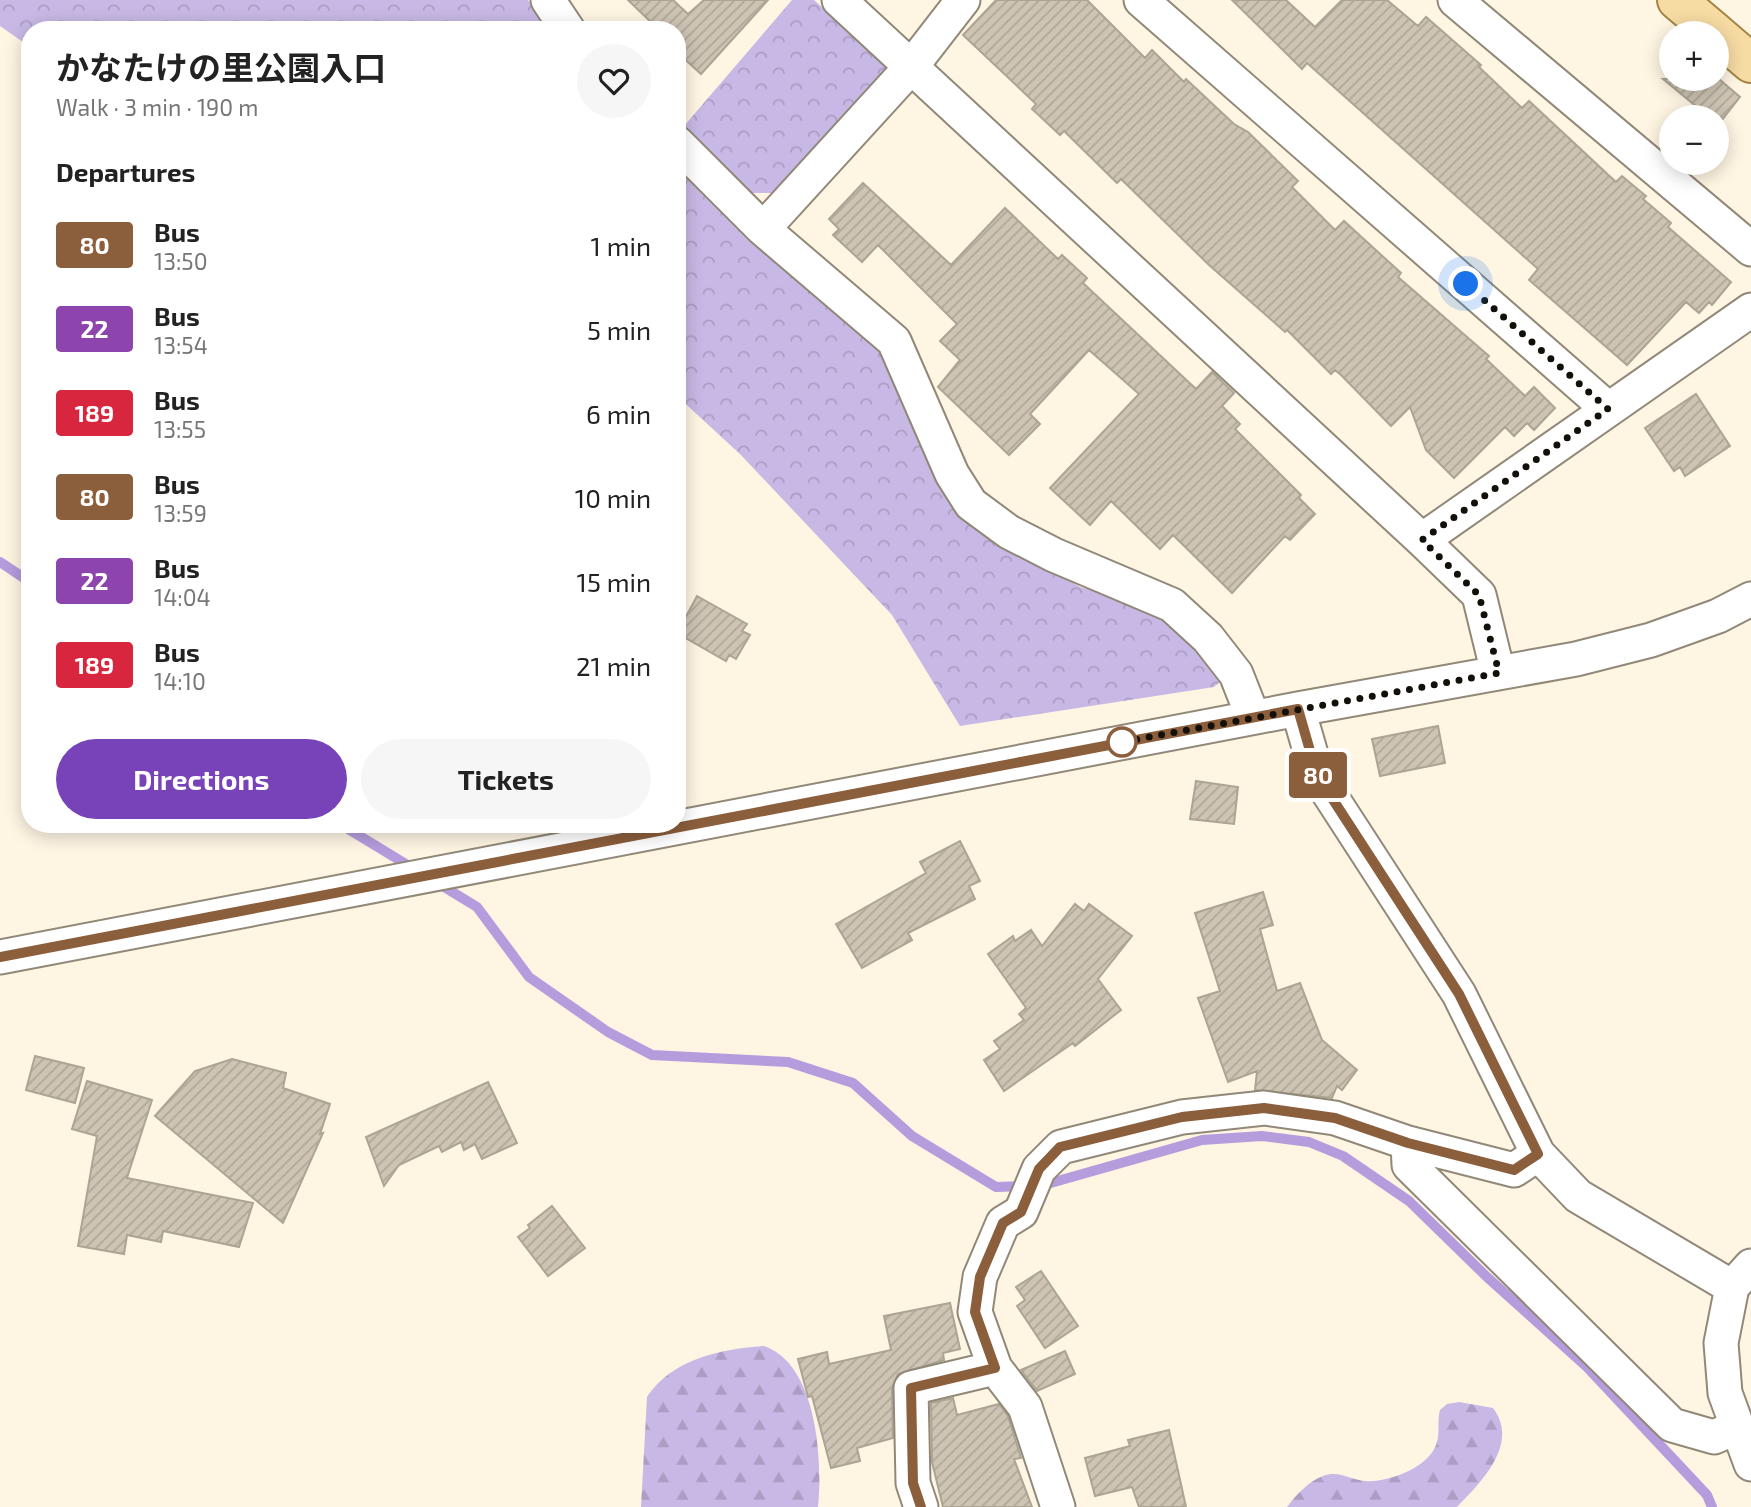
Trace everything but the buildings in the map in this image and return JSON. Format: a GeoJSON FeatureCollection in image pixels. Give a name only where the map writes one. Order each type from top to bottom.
{"type":"FeatureCollection","features":[{"type":"Feature","properties":{"kind":"main road"},"geometry":{"type":"LineString","coordinates":[[1677,0],[1701,21]]}},
{"type":"Feature","properties":{"kind":"main road"},"geometry":{"type":"LineString","coordinates":[[1729,45],[1751,63]]}},
{"type":"Feature","properties":{"kind":"street"},"geometry":{"type":"LineString","coordinates":[[548,0],[562,21]]}},
{"type":"Feature","properties":{"kind":"street"},"geometry":{"type":"LineString","coordinates":[[839,0],[1479,595],[1499,673]]}},
{"type":"Feature","properties":{"kind":"street"},"geometry":{"type":"LineString","coordinates":[[763,229],[911,67],[964,0]]}},
{"type":"Feature","properties":{"kind":"street"},"geometry":{"type":"LineString","coordinates":[[1140,0],[1608,409]]}},
{"type":"Feature","properties":{"kind":"street"},"geometry":{"type":"LineString","coordinates":[[1455,0],[1751,249]]}},
{"type":"Feature","properties":{"kind":"street"},"geometry":{"type":"LineString","coordinates":[[686,152],[763,229],[894,341],[952,474],[971,504],[1009,532],[1172,605],[1208,638],[1236,674],[1253,717]]}},
{"type":"Feature","properties":{"kind":"street"},"geometry":{"type":"LineString","coordinates":[[1422,540],[1751,310]]}},
{"type":"Feature","properties":{"kind":"street"},"geometry":{"type":"LineString","coordinates":[[686,826],[1253,717],[1576,659],[1651,640],[1718,616],[1751,599]]}},
{"type":"Feature","properties":{"kind":"street"},"geometry":{"type":"LineString","coordinates":[[1298,709],[1317,775],[1459,994],[1538,1154],[1578,1196],[1742,1277],[1721,1343],[1725,1393],[1751,1464]]}},
{"type":"Feature","properties":{"kind":"street"},"geometry":{"type":"LineString","coordinates":[[0,957],[649,833]]}},
{"type":"Feature","properties":{"kind":"street"},"geometry":{"type":"LineString","coordinates":[[1058,1507],[1025,1407],[995,1368],[975,1312],[978,1289],[1003,1223],[1021,1212],[1039,1169],[1060,1147],[1182,1117],[1264,1108],[1335,1118],[1408,1143],[1514,1170],[1538,1154]]}},
{"type":"Feature","properties":{"kind":"street"},"geometry":{"type":"LineString","coordinates":[[1408,1143],[1409,1165],[1672,1425],[1714,1437],[1737,1427]]}},
{"type":"Feature","properties":{"kind":"street"},"geometry":{"type":"LineString","coordinates":[[921,1507],[913,1483],[911,1388],[995,1368]]}},
{"type":"Feature","properties":{"kind":"green space"},"geometry":{"type":"Polygon","coordinates":[[[0,0],[528,0],[543,21],[21,21],[21,41],[0,26],[0,0]]]}},
{"type":"Feature","properties":{"kind":"green space"},"geometry":{"type":"Polygon","coordinates":[[[792,0],[814,0],[888,67],[773,193],[740,193],[686,141],[686,124],[792,0]]]}},
{"type":"Feature","properties":{"kind":"green space"},"geometry":{"type":"Polygon","coordinates":[[[686,163],[883,346],[968,520],[1080,587],[1167,612],[1225,678],[1214,687],[960,726],[892,615],[740,454],[686,404],[686,163]]]}},
{"type":"Feature","properties":{"kind":"green space"},"geometry":{"type":"Polygon","coordinates":[[[764,1346],[782,1356],[796,1372],[806,1392],[817,1440],[818,1507],[641,1507],[647,1397],[670,1373],[698,1358],[764,1346]]]}},
{"type":"Feature","properties":{"kind":"green space"},"geometry":{"type":"Polygon","coordinates":[[[1459,1402],[1493,1408],[1500,1422],[1502,1435],[1494,1462],[1477,1486],[1457,1507],[1287,1507],[1313,1481],[1329,1474],[1374,1481],[1396,1476],[1418,1466],[1433,1451],[1437,1442],[1440,1410],[1447,1404],[1459,1402]]]}},
{"type":"Feature","properties":{"kind":"waterway"},"geometry":{"type":"LineString","coordinates":[[0,562],[21,576]]}},
{"type":"Feature","properties":{"kind":"waterway"},"geometry":{"type":"LineString","coordinates":[[355,833],[414,869]]}},
{"type":"Feature","properties":{"kind":"waterway"},"geometry":{"type":"LineString","coordinates":[[436,882],[477,907],[529,977],[608,1032],[652,1055],[788,1062],[853,1083],[912,1136],[996,1187],[1025,1186]]}},
{"type":"Feature","properties":{"kind":"waterway"},"geometry":{"type":"LineString","coordinates":[[1040,1186],[1202,1140],[1262,1136],[1309,1142],[1343,1156],[1409,1201],[1487,1277],[1587,1367],[1707,1495],[1712,1507]]}},
{"type":"Feature","properties":{"kind":"bus line","name":"80"},"geometry":{"type":"LineString","coordinates":[[686,826],[1298,709],[1317,775],[1459,994],[1538,1154],[1514,1170],[1408,1143],[1335,1118],[1264,1108],[1182,1117],[1060,1147],[1039,1169],[1021,1212],[1003,1223],[980,1277],[975,1312],[995,1368],[911,1388],[913,1483],[921,1507]]}},
{"type":"Feature","properties":{"kind":"bus line","name":"80"},"geometry":{"type":"LineString","coordinates":[[0,957],[651,833]]}},
{"type":"Feature","properties":{"kind":"route"},"geometry":{"type":"LineString","coordinates":[[1122,742],[1117,743],[1499,673],[1492,635],[1479,595],[1422,540],[1608,409],[1466,284]]}}]}
